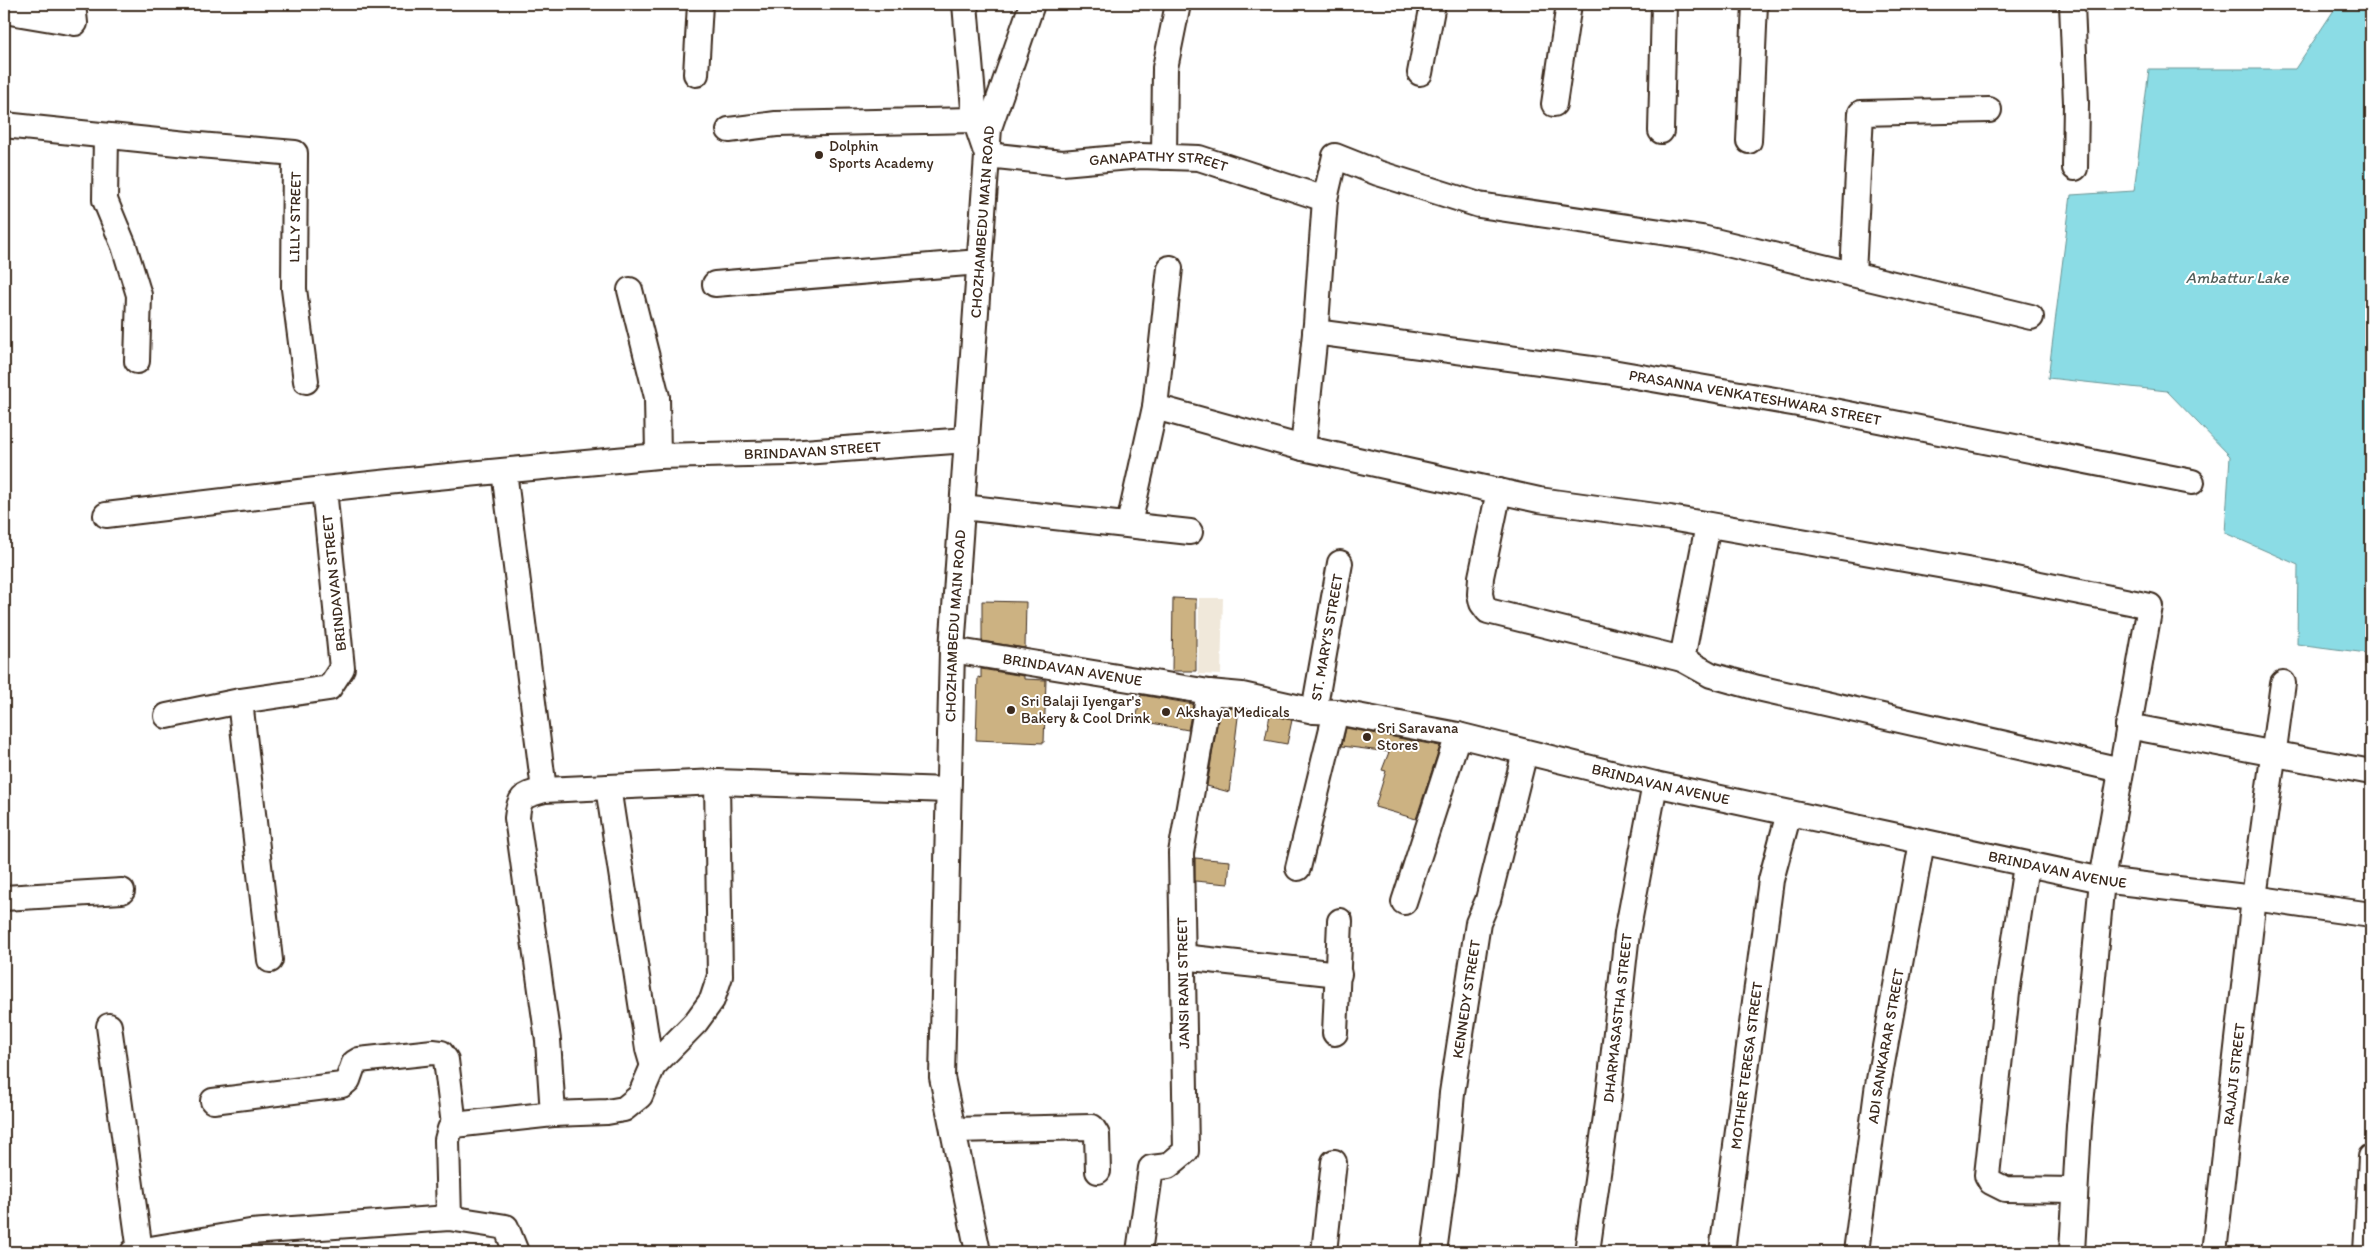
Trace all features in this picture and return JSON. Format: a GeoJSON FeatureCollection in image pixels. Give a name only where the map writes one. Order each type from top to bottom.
{"type":"FeatureCollection","features":[{"type":"Feature","properties":{"kind":"street"},"geometry":{"type":"LineString","coordinates":[[4,11],[75,23],[73,4]]}},
{"type":"Feature","properties":{"kind":"street"},"geometry":{"type":"LineString","coordinates":[[696,74],[700,4]]}},
{"type":"Feature","properties":{"kind":"street"},"geometry":{"type":"LineString","coordinates":[[965,4],[975,120],[987,155]]}},
{"type":"Feature","properties":{"kind":"street","name":"CHOZHAMBEDU MAIN ROAD"},"geometry":{"type":"LineString","coordinates":[[978,1252],[942,1077],[952,650],[989,128],[1032,4]]}},
{"type":"Feature","properties":{"kind":"street"},"geometry":{"type":"LineString","coordinates":[[1164,156],[1165,68],[1178,4]]}},
{"type":"Feature","properties":{"kind":"street"},"geometry":{"type":"LineString","coordinates":[[1420,73],[1433,4]]}},
{"type":"Feature","properties":{"kind":"street"},"geometry":{"type":"LineString","coordinates":[[1554,104],[1568,4]]}},
{"type":"Feature","properties":{"kind":"street"},"geometry":{"type":"LineString","coordinates":[[1660,131],[1664,4]]}},
{"type":"Feature","properties":{"kind":"street"},"geometry":{"type":"LineString","coordinates":[[1749,141],[1754,4]]}},
{"type":"Feature","properties":{"kind":"street"},"geometry":{"type":"LineString","coordinates":[[2072,4],[2076,103],[2075,168]]}},
{"type":"Feature","properties":{"kind":"street"},"geometry":{"type":"LineString","coordinates":[[1853,274],[1861,112],[1989,110]]}},
{"type":"Feature","properties":{"kind":"street"},"geometry":{"type":"LineString","coordinates":[[729,130],[776,124],[975,120]]}},
{"type":"Feature","properties":{"kind":"street","name":"LILLY STREET"},"geometry":{"type":"LineString","coordinates":[[4,125],[295,153],[294,289],[306,381]]}},
{"type":"Feature","properties":{"kind":"street"},"geometry":{"type":"LineString","coordinates":[[106,136],[105,200],[124,246],[139,295],[137,361]]}},
{"type":"Feature","properties":{"kind":"street","name":"GANAPATHY STREET"},"geometry":{"type":"LineString","coordinates":[[987,155],[1062,163],[1141,156],[1199,158],[1325,198]]}},
{"type":"Feature","properties":{"kind":"street"},"geometry":{"type":"LineString","coordinates":[[1303,448],[1315,332],[1325,198],[1335,156],[1479,205],[1702,238],[2031,317]]}},
{"type":"Feature","properties":{"kind":"street"},"geometry":{"type":"LineString","coordinates":[[715,284],[979,262]]}},
{"type":"Feature","properties":{"kind":"street"},"geometry":{"type":"LineString","coordinates":[[1129,524],[1155,407],[1170,268]]}},
{"type":"Feature","properties":{"kind":"street"},"geometry":{"type":"LineString","coordinates":[[630,290],[657,397],[658,456]]}},
{"type":"Feature","properties":{"kind":"street","name":"PRASANNA VENKATESHWARA STREET"},"geometry":{"type":"LineString","coordinates":[[1315,332],[1606,371],[1798,404],[2192,482]]}},
{"type":"Feature","properties":{"kind":"street"},"geometry":{"type":"LineString","coordinates":[[1155,407],[1303,448],[1539,500],[1670,518],[1990,574],[2150,606],[2102,880],[2074,1190],[2072,1252]]}},
{"type":"Feature","properties":{"kind":"street","name":"BRINDAVAN STREET"},"geometry":{"type":"LineString","coordinates":[[167,716],[240,701],[329,688],[342,668],[324,489],[472,472],[504,471],[658,456],[790,453],[966,440]]}},
{"type":"Feature","properties":{"kind":"street"},"geometry":{"type":"LineString","coordinates":[[504,471],[544,790]]}},
{"type":"Feature","properties":{"kind":"street"},"geometry":{"type":"LineString","coordinates":[[106,515],[324,489]]}},
{"type":"Feature","properties":{"kind":"street"},"geometry":{"type":"LineString","coordinates":[[1499,491],[1481,577],[1480,594],[1482,603],[1488,611],[1682,659],[1711,675],[1758,688],[2121,770]]}},
{"type":"Feature","properties":{"kind":"street"},"geometry":{"type":"LineString","coordinates":[[962,507],[1190,532]]}},
{"type":"Feature","properties":{"kind":"street"},"geometry":{"type":"LineString","coordinates":[[1682,659],[1708,525]]}},
{"type":"Feature","properties":{"kind":"street","name":"ST. MARY'S STREET"},"geometry":{"type":"LineString","coordinates":[[1298,868],[1325,711],[1340,563]]}},
{"type":"Feature","properties":{"kind":"street","name":"BRINDAVAN AVENUE"},"geometry":{"type":"LineString","coordinates":[[952,650],[1209,692],[1242,695],[1458,735],[1655,784],[2102,880],[2254,898],[2371,915]]}},
{"type":"Feature","properties":{"kind":"street","name":"RAJAJI STREET"},"geometry":{"type":"LineString","coordinates":[[2214,1252],[2254,898],[2283,684]]}},
{"type":"Feature","properties":{"kind":"street","name":"JANSI RANI STREET"},"geometry":{"type":"LineString","coordinates":[[1139,1252],[1151,1168],[1168,1166],[1186,1151],[1181,853],[1209,692]]}},
{"type":"Feature","properties":{"kind":"street"},"geometry":{"type":"LineString","coordinates":[[240,701],[270,960]]}},
{"type":"Feature","properties":{"kind":"street"},"geometry":{"type":"LineString","coordinates":[[2128,726],[2371,772]]}},
{"type":"Feature","properties":{"kind":"street"},"geometry":{"type":"LineString","coordinates":[[1404,902],[1458,735]]}},
{"type":"Feature","properties":{"kind":"street","name":"KENNEDY STREET"},"geometry":{"type":"LineString","coordinates":[[1434,1252],[1445,1172],[1452,1093],[1476,932],[1488,900],[1501,853],[1525,752]]}},
{"type":"Feature","properties":{"kind":"street"},"geometry":{"type":"LineString","coordinates":[[553,1114],[548,1040],[517,818],[518,804],[524,796],[544,790],[717,782],[948,790]]}},
{"type":"Feature","properties":{"kind":"street"},"geometry":{"type":"LineString","coordinates":[[449,1218],[447,1140],[450,1129],[454,1125],[553,1114],[607,1112],[624,1109],[640,1096],[653,1066],[696,1022],[712,1000],[720,976],[717,782]]}},
{"type":"Feature","properties":{"kind":"street","name":"DHARMASASTHA STREET"},"geometry":{"type":"LineString","coordinates":[[1587,1252],[1609,1095],[1626,933],[1655,784]]}},
{"type":"Feature","properties":{"kind":"street"},"geometry":{"type":"LineString","coordinates":[[608,786],[648,1049],[653,1066]]}},
{"type":"Feature","properties":{"kind":"street","name":"MOTHER TERESA STREET"},"geometry":{"type":"LineString","coordinates":[[1722,1252],[1771,880],[1789,813]]}},
{"type":"Feature","properties":{"kind":"street","name":"ADI SANKARAR STREET"},"geometry":{"type":"LineString","coordinates":[[1856,1252],[1877,1091],[1922,842]]}},
{"type":"Feature","properties":{"kind":"street"},"geometry":{"type":"LineString","coordinates":[[2026,864],[2007,993],[1987,1175],[1991,1182],[2005,1189],[2074,1190]]}},
{"type":"Feature","properties":{"kind":"street"},"geometry":{"type":"LineString","coordinates":[[4,898],[122,892]]}},
{"type":"Feature","properties":{"kind":"street"},"geometry":{"type":"LineString","coordinates":[[1335,1033],[1340,922]]}},
{"type":"Feature","properties":{"kind":"street"},"geometry":{"type":"LineString","coordinates":[[1182,957],[1338,974]]}},
{"type":"Feature","properties":{"kind":"street"},"geometry":{"type":"LineString","coordinates":[[109,1026],[137,1252],[250,1232],[449,1218],[506,1227],[516,1252]]}},
{"type":"Feature","properties":{"kind":"street"},"geometry":{"type":"LineString","coordinates":[[213,1102],[342,1085],[348,1080],[354,1063],[359,1060],[433,1052],[441,1053],[446,1060],[454,1125]]}},
{"type":"Feature","properties":{"kind":"street"},"geometry":{"type":"LineString","coordinates":[[953,1130],[1092,1127],[1097,1135],[1098,1172]]}},
{"type":"Feature","properties":{"kind":"street"},"geometry":{"type":"LineString","coordinates":[[2366,1252],[2371,1157]]}},
{"type":"Feature","properties":{"kind":"street"},"geometry":{"type":"LineString","coordinates":[[1324,1252],[1334,1162]]}},
{"type":"Feature","properties":{"kind":"shaded area"},"geometry":{"type":"Polygon","coordinates":[[[1199,598],[1223,598],[1221,675],[1198,674],[1199,598]]]}},
{"type":"Feature","properties":{"kind":"water","name":"Ambattur Lake"},"geometry":{"type":"Polygon","coordinates":[[[2338,4],[2371,4],[2371,623],[2367,653],[2297,644],[2298,565],[2225,533],[2230,456],[2167,391],[2048,378],[2071,195],[2134,191],[2149,69],[2295,69],[2338,4]]]}},
{"type":"Feature","properties":{"kind":"building"},"geometry":{"type":"Polygon","coordinates":[[[1173,598],[1196,599],[1196,671],[1172,671],[1173,598]]]}},
{"type":"Feature","properties":{"kind":"building"},"geometry":{"type":"Polygon","coordinates":[[[982,601],[1026,602],[1025,648],[982,641],[982,601]]]}},
{"type":"Feature","properties":{"kind":"building","name":"Sri Balaji Iyengar's Bakery & Cool Drink"},"geometry":{"type":"Polygon","coordinates":[[[981,669],[1024,676],[1024,679],[1046,680],[1044,743],[976,740],[978,677],[981,678],[981,669]]]}},
{"type":"Feature","properties":{"kind":"building","name":"Akshaya Medicals"},"geometry":{"type":"Polygon","coordinates":[[[1141,695],[1193,704],[1188,730],[1136,720],[1141,695]]]}},
{"type":"Feature","properties":{"kind":"building"},"geometry":{"type":"Polygon","coordinates":[[[1220,707],[1239,709],[1229,792],[1207,786],[1220,707]]]}},
{"type":"Feature","properties":{"kind":"building"},"geometry":{"type":"Polygon","coordinates":[[[1270,715],[1292,720],[1287,744],[1265,740],[1270,715]]]}},
{"type":"Feature","properties":{"kind":"building"},"geometry":{"type":"Polygon","coordinates":[[[1346,728],[1440,746],[1416,819],[1375,807],[1386,771],[1382,770],[1389,752],[1342,746],[1346,728]]]}},
{"type":"Feature","properties":{"kind":"building"},"geometry":{"type":"Polygon","coordinates":[[[1195,858],[1230,861],[1228,884],[1195,881],[1195,858]]]}},
{"type":"Feature","properties":{"kind":"place","name":"Dolphin Sports Academy"},"geometry":{"type":"Point","coordinates":[819,155]}},
{"type":"Feature","properties":{"kind":"place","name":"Sri Balaji Iyengar's Bakery & Cool Drink"},"geometry":{"type":"Point","coordinates":[1011,710]}},
{"type":"Feature","properties":{"kind":"place","name":"Akshaya Medicals"},"geometry":{"type":"Point","coordinates":[1166,712]}},
{"type":"Feature","properties":{"kind":"place","name":"Sri Saravana Stores"},"geometry":{"type":"Point","coordinates":[1367,737]}}]}
